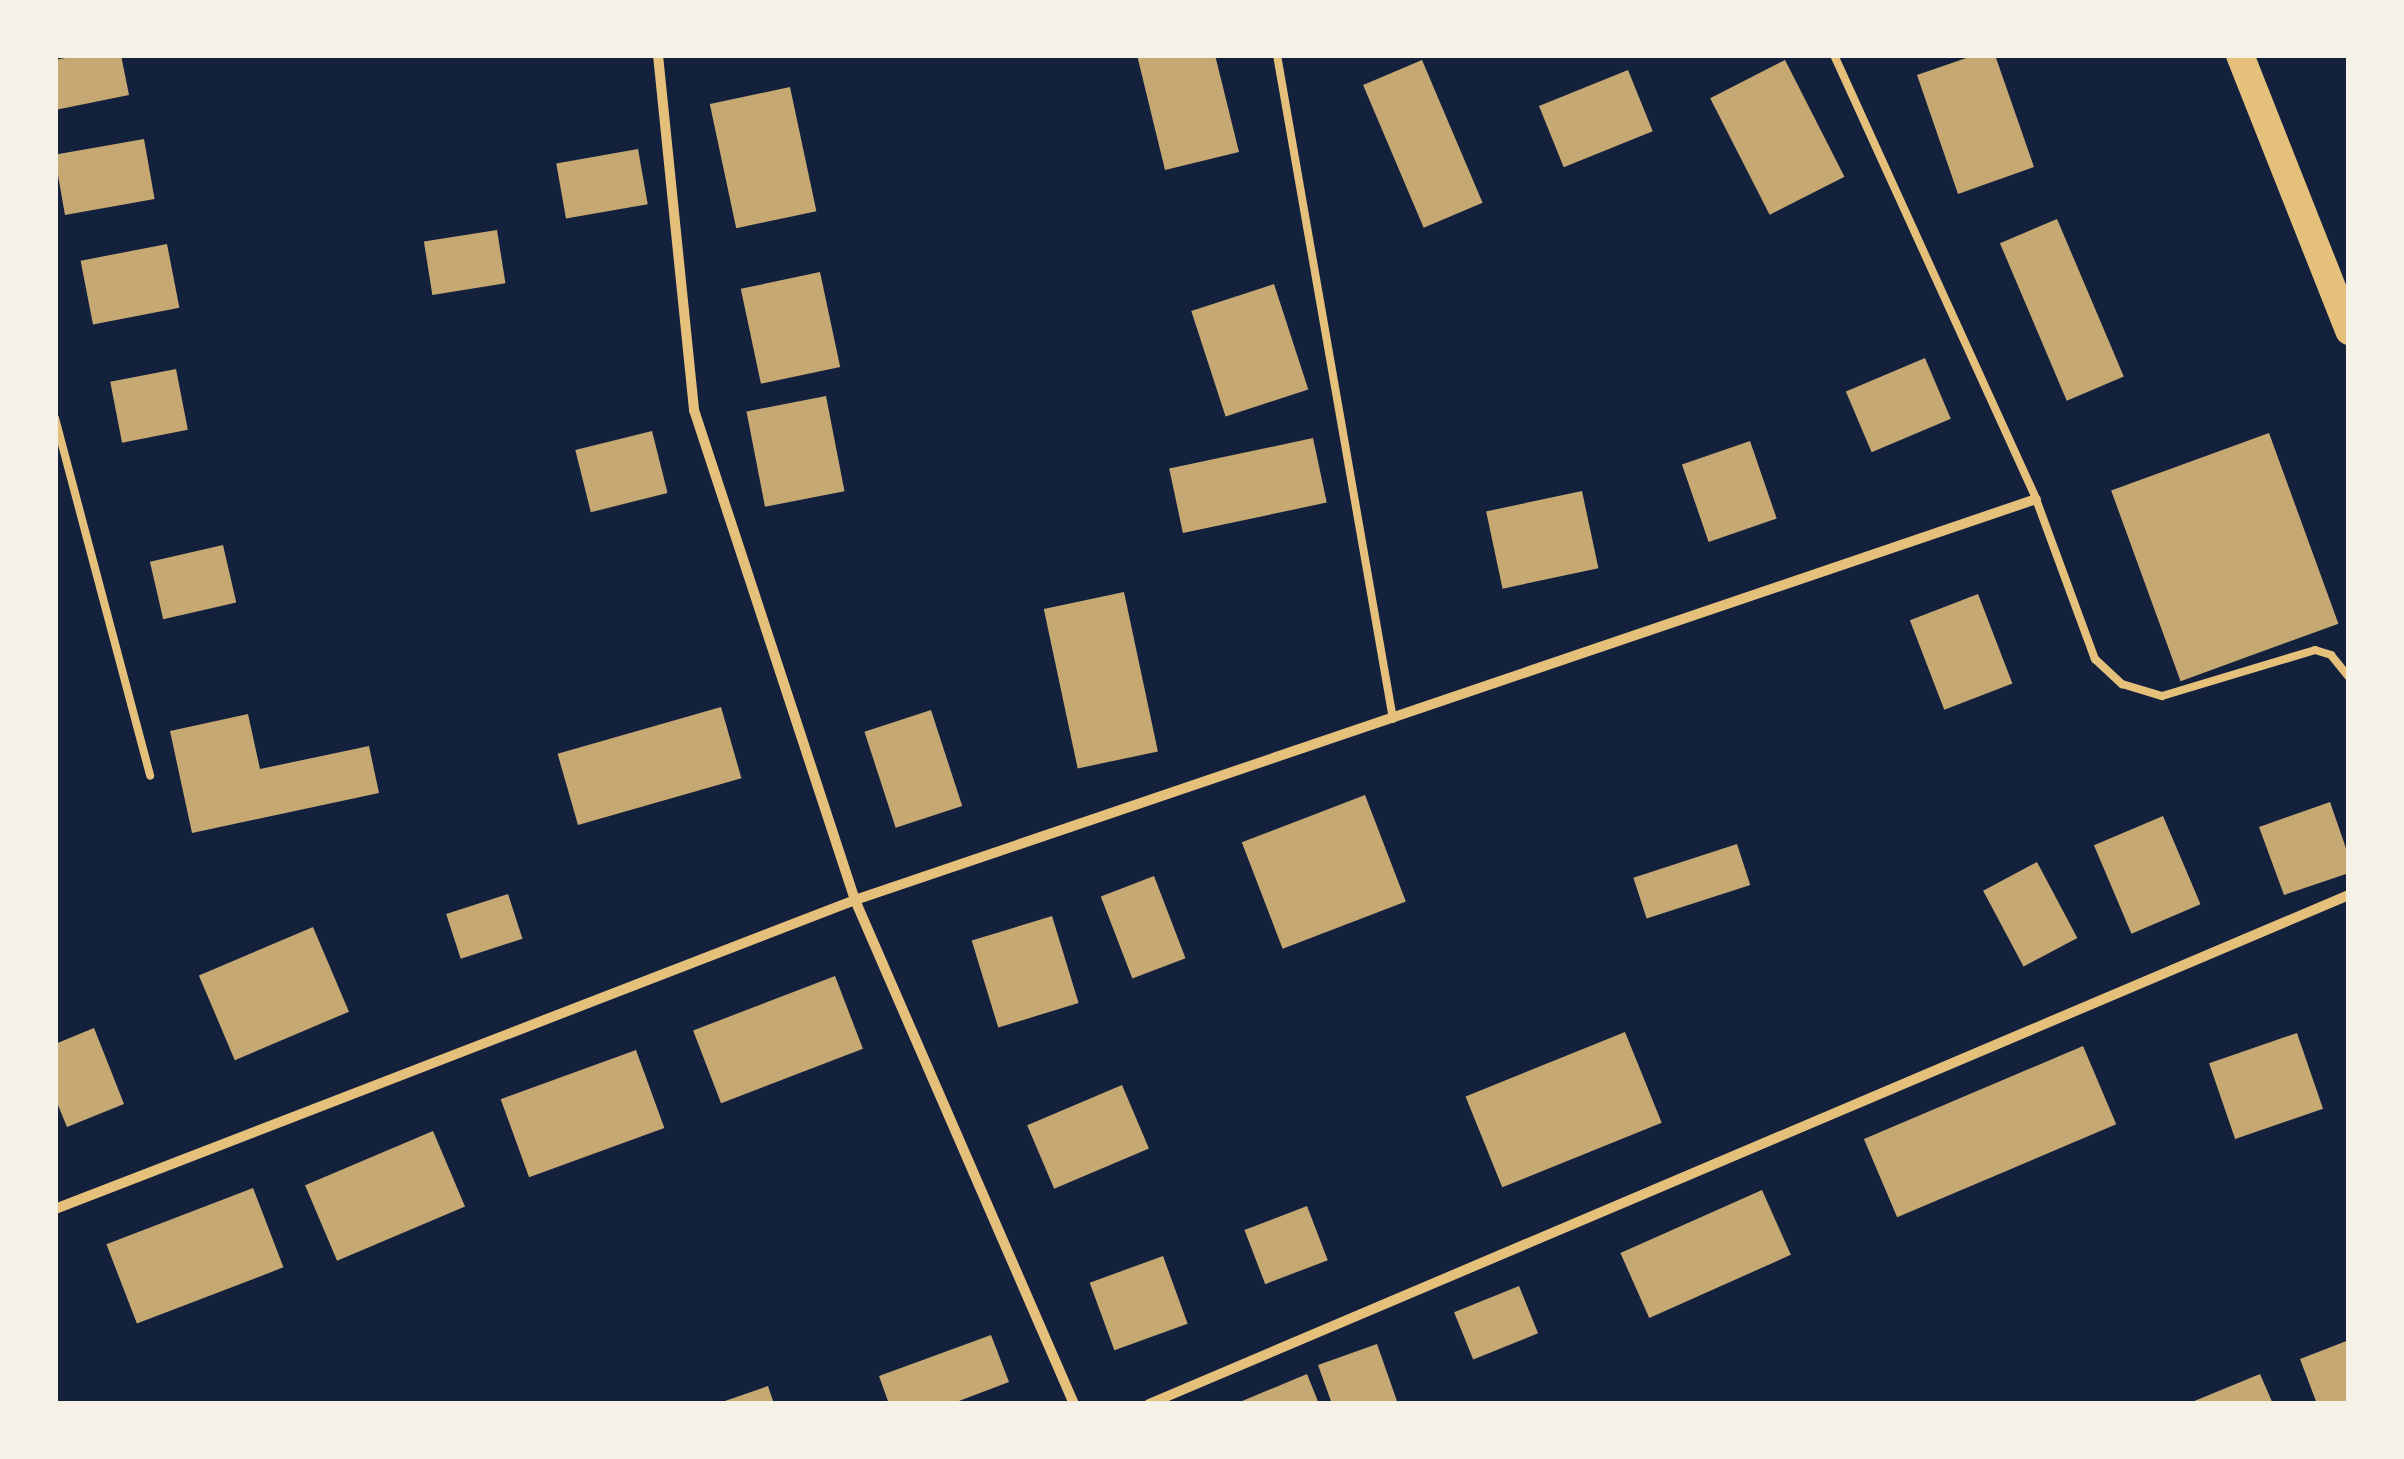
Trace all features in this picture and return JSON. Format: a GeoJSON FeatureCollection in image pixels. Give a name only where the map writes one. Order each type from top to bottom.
{"type":"FeatureCollection","features":[{"type":"Feature","properties":{"kind":"highway"},"geometry":{"type":"LineString","coordinates":[[2240,55],[2349,331]]}},
{"type":"Feature","properties":{"kind":"street"},"geometry":{"type":"LineString","coordinates":[[658,55],[694,410],[855,900],[1074,1404]]}},
{"type":"Feature","properties":{"kind":"street"},"geometry":{"type":"LineString","coordinates":[[55,1208],[855,900],[2036,499]]}},
{"type":"Feature","properties":{"kind":"street"},"geometry":{"type":"LineString","coordinates":[[1150,1404],[2349,895]]}},
{"type":"Feature","properties":{"kind":"lane"},"geometry":{"type":"LineString","coordinates":[[1277,55],[1393,720]]}},
{"type":"Feature","properties":{"kind":"lane"},"geometry":{"type":"LineString","coordinates":[[1834,55],[2036,499],[2095,658],[2122,684],[2162,696],[2315,650],[2331,655],[2349,678]]}},
{"type":"Feature","properties":{"kind":"lane"},"geometry":{"type":"LineString","coordinates":[[55,418],[150,776]]}},
{"type":"Feature","properties":{"kind":"building"},"geometry":{"type":"Polygon","coordinates":[[[80,55],[121,55],[129,95],[55,110],[55,60],[80,55]]]}},
{"type":"Feature","properties":{"kind":"building"},"geometry":{"type":"Polygon","coordinates":[[[1137,55],[1215,55],[1239,152],[1165,170],[1137,55]]]}},
{"type":"Feature","properties":{"kind":"building"},"geometry":{"type":"Polygon","coordinates":[[[1975,55],[1995,55],[2034,167],[1958,194],[1917,75],[1975,55]]]}},
{"type":"Feature","properties":{"kind":"building"},"geometry":{"type":"Polygon","coordinates":[[[1422,60],[1483,203],[1424,228],[1363,85],[1422,60]]]}},
{"type":"Feature","properties":{"kind":"building"},"geometry":{"type":"Polygon","coordinates":[[[1785,60],[1844,177],[1770,215],[1710,98],[1785,60]]]}},
{"type":"Feature","properties":{"kind":"building"},"geometry":{"type":"Polygon","coordinates":[[[1628,70],[1653,131],[1564,167],[1539,106],[1628,70]]]}},
{"type":"Feature","properties":{"kind":"building"},"geometry":{"type":"Polygon","coordinates":[[[790,87],[816,211],[736,228],[710,104],[790,87]]]}},
{"type":"Feature","properties":{"kind":"building"},"geometry":{"type":"Polygon","coordinates":[[[144,139],[155,199],[65,215],[55,155],[144,139]]]}},
{"type":"Feature","properties":{"kind":"building"},"geometry":{"type":"Polygon","coordinates":[[[638,149],[648,204],[566,219],[556,163],[638,149]]]}},
{"type":"Feature","properties":{"kind":"building"},"geometry":{"type":"Polygon","coordinates":[[[2057,219],[2124,376],[2067,401],[2000,243],[2057,219]]]}},
{"type":"Feature","properties":{"kind":"building"},"geometry":{"type":"Polygon","coordinates":[[[497,230],[505,283],[432,295],[424,242],[497,230]]]}},
{"type":"Feature","properties":{"kind":"building"},"geometry":{"type":"Polygon","coordinates":[[[167,244],[179,308],[93,325],[81,261],[167,244]]]}},
{"type":"Feature","properties":{"kind":"building"},"geometry":{"type":"Polygon","coordinates":[[[820,272],[840,367],[761,384],[741,289],[820,272]]]}},
{"type":"Feature","properties":{"kind":"building"},"geometry":{"type":"Polygon","coordinates":[[[1274,284],[1308,390],[1226,416],[1191,311],[1274,284]]]}},
{"type":"Feature","properties":{"kind":"building"},"geometry":{"type":"Polygon","coordinates":[[[1925,358],[1951,419],[1872,452],[1846,392],[1925,358]]]}},
{"type":"Feature","properties":{"kind":"building"},"geometry":{"type":"Polygon","coordinates":[[[176,369],[188,430],[122,443],[110,382],[176,369]]]}},
{"type":"Feature","properties":{"kind":"building"},"geometry":{"type":"Polygon","coordinates":[[[826,396],[845,491],[765,507],[746,411],[826,396]]]}},
{"type":"Feature","properties":{"kind":"building"},"geometry":{"type":"Polygon","coordinates":[[[652,431],[667,493],[591,512],[575,450],[652,431]]]}},
{"type":"Feature","properties":{"kind":"building"},"geometry":{"type":"Polygon","coordinates":[[[2269,433],[2338,624],[2181,681],[2111,490],[2269,433]]]}},
{"type":"Feature","properties":{"kind":"building"},"geometry":{"type":"Polygon","coordinates":[[[1313,438],[1327,503],[1183,533],[1169,469],[1313,438]]]}},
{"type":"Feature","properties":{"kind":"building"},"geometry":{"type":"Polygon","coordinates":[[[1750,441],[1777,519],[1709,542],[1682,464],[1750,441]]]}},
{"type":"Feature","properties":{"kind":"building"},"geometry":{"type":"Polygon","coordinates":[[[1582,491],[1598,568],[1503,589],[1486,511],[1582,491]]]}},
{"type":"Feature","properties":{"kind":"building"},"geometry":{"type":"Polygon","coordinates":[[[223,545],[236,602],[163,619],[150,562],[223,545]]]}},
{"type":"Feature","properties":{"kind":"building"},"geometry":{"type":"Polygon","coordinates":[[[1124,592],[1158,751],[1078,768],[1044,609],[1124,592]]]}},
{"type":"Feature","properties":{"kind":"building"},"geometry":{"type":"Polygon","coordinates":[[[1978,594],[2012,684],[1944,710],[1910,620],[1978,594]]]}},
{"type":"Feature","properties":{"kind":"building"},"geometry":{"type":"Polygon","coordinates":[[[721,707],[741,778],[578,825],[558,754],[721,707]]]}},
{"type":"Feature","properties":{"kind":"building"},"geometry":{"type":"Polygon","coordinates":[[[931,710],[962,806],[896,828],[864,732],[931,710]]]}},
{"type":"Feature","properties":{"kind":"building"},"geometry":{"type":"Polygon","coordinates":[[[248,714],[260,769],[369,746],[379,793],[192,833],[170,731],[248,714]]]}},
{"type":"Feature","properties":{"kind":"building"},"geometry":{"type":"Polygon","coordinates":[[[1365,795],[1406,901],[1283,949],[1242,842],[1365,795]]]}},
{"type":"Feature","properties":{"kind":"building"},"geometry":{"type":"Polygon","coordinates":[[[2330,802],[2349,857],[2349,873],[2284,895],[2259,827],[2330,802]]]}},
{"type":"Feature","properties":{"kind":"building"},"geometry":{"type":"Polygon","coordinates":[[[2163,816],[2201,904],[2131,934],[2094,845],[2163,816]]]}},
{"type":"Feature","properties":{"kind":"building"},"geometry":{"type":"Polygon","coordinates":[[[1737,844],[1750,885],[1647,919],[1633,878],[1737,844]]]}},
{"type":"Feature","properties":{"kind":"building"},"geometry":{"type":"Polygon","coordinates":[[[2037,862],[2077,938],[2024,967],[1983,891],[2037,862]]]}},
{"type":"Feature","properties":{"kind":"building"},"geometry":{"type":"Polygon","coordinates":[[[1154,876],[1186,958],[1132,979],[1101,896],[1154,876]]]}},
{"type":"Feature","properties":{"kind":"building"},"geometry":{"type":"Polygon","coordinates":[[[508,894],[523,939],[461,959],[446,914],[508,894]]]}},
{"type":"Feature","properties":{"kind":"building"},"geometry":{"type":"Polygon","coordinates":[[[1052,916],[1079,1003],[998,1028],[972,941],[1052,916]]]}},
{"type":"Feature","properties":{"kind":"building"},"geometry":{"type":"Polygon","coordinates":[[[313,927],[349,1012],[235,1060],[199,975],[313,927]]]}},
{"type":"Feature","properties":{"kind":"building"},"geometry":{"type":"Polygon","coordinates":[[[835,976],[863,1049],[721,1103],[693,1030],[835,976]]]}},
{"type":"Feature","properties":{"kind":"building"},"geometry":{"type":"Polygon","coordinates":[[[94,1028],[124,1104],[67,1127],[55,1098],[55,1044],[94,1028]]]}},
{"type":"Feature","properties":{"kind":"building"},"geometry":{"type":"Polygon","coordinates":[[[1625,1032],[1662,1123],[1502,1187],[1466,1096],[1625,1032]]]}},
{"type":"Feature","properties":{"kind":"building"},"geometry":{"type":"Polygon","coordinates":[[[2297,1033],[2323,1109],[2235,1139],[2209,1063],[2297,1033]]]}},
{"type":"Feature","properties":{"kind":"building"},"geometry":{"type":"Polygon","coordinates":[[[2083,1046],[2116,1124],[1897,1217],[1864,1139],[2083,1046]]]}},
{"type":"Feature","properties":{"kind":"building"},"geometry":{"type":"Polygon","coordinates":[[[636,1050],[664,1128],[529,1177],[501,1099],[636,1050]]]}},
{"type":"Feature","properties":{"kind":"building"},"geometry":{"type":"Polygon","coordinates":[[[1122,1085],[1149,1149],[1054,1189],[1027,1125],[1122,1085]]]}},
{"type":"Feature","properties":{"kind":"building"},"geometry":{"type":"Polygon","coordinates":[[[433,1131],[465,1206],[337,1261],[305,1185],[433,1131]]]}},
{"type":"Feature","properties":{"kind":"building"},"geometry":{"type":"Polygon","coordinates":[[[253,1188],[283,1267],[137,1324],[106,1244],[253,1188]]]}},
{"type":"Feature","properties":{"kind":"building"},"geometry":{"type":"Polygon","coordinates":[[[1762,1190],[1791,1255],[1649,1318],[1620,1253],[1762,1190]]]}},
{"type":"Feature","properties":{"kind":"building"},"geometry":{"type":"Polygon","coordinates":[[[1307,1206],[1328,1260],[1265,1284],[1244,1230],[1307,1206]]]}},
{"type":"Feature","properties":{"kind":"building"},"geometry":{"type":"Polygon","coordinates":[[[1163,1256],[1188,1324],[1114,1350],[1090,1283],[1163,1256]]]}},
{"type":"Feature","properties":{"kind":"building"},"geometry":{"type":"Polygon","coordinates":[[[1519,1286],[1538,1333],[1473,1360],[1454,1312],[1519,1286]]]}},
{"type":"Feature","properties":{"kind":"building"},"geometry":{"type":"Polygon","coordinates":[[[991,1335],[1009,1382],[951,1404],[889,1404],[879,1376],[991,1335]]]}},
{"type":"Feature","properties":{"kind":"building"},"geometry":{"type":"Polygon","coordinates":[[[2349,1340],[2349,1404],[2317,1404],[2300,1359],[2349,1340]]]}},
{"type":"Feature","properties":{"kind":"building"},"geometry":{"type":"Polygon","coordinates":[[[1377,1344],[1398,1404],[1332,1404],[1318,1365],[1377,1344]]]}},
{"type":"Feature","properties":{"kind":"building"},"geometry":{"type":"Polygon","coordinates":[[[1307,1374],[1319,1404],[1235,1404],[1307,1374]]]}},
{"type":"Feature","properties":{"kind":"building"},"geometry":{"type":"Polygon","coordinates":[[[2260,1374],[2273,1404],[2187,1404],[2260,1374]]]}},
{"type":"Feature","properties":{"kind":"building"},"geometry":{"type":"Polygon","coordinates":[[[768,1386],[774,1404],[719,1404],[719,1403],[768,1386]]]}}]}
